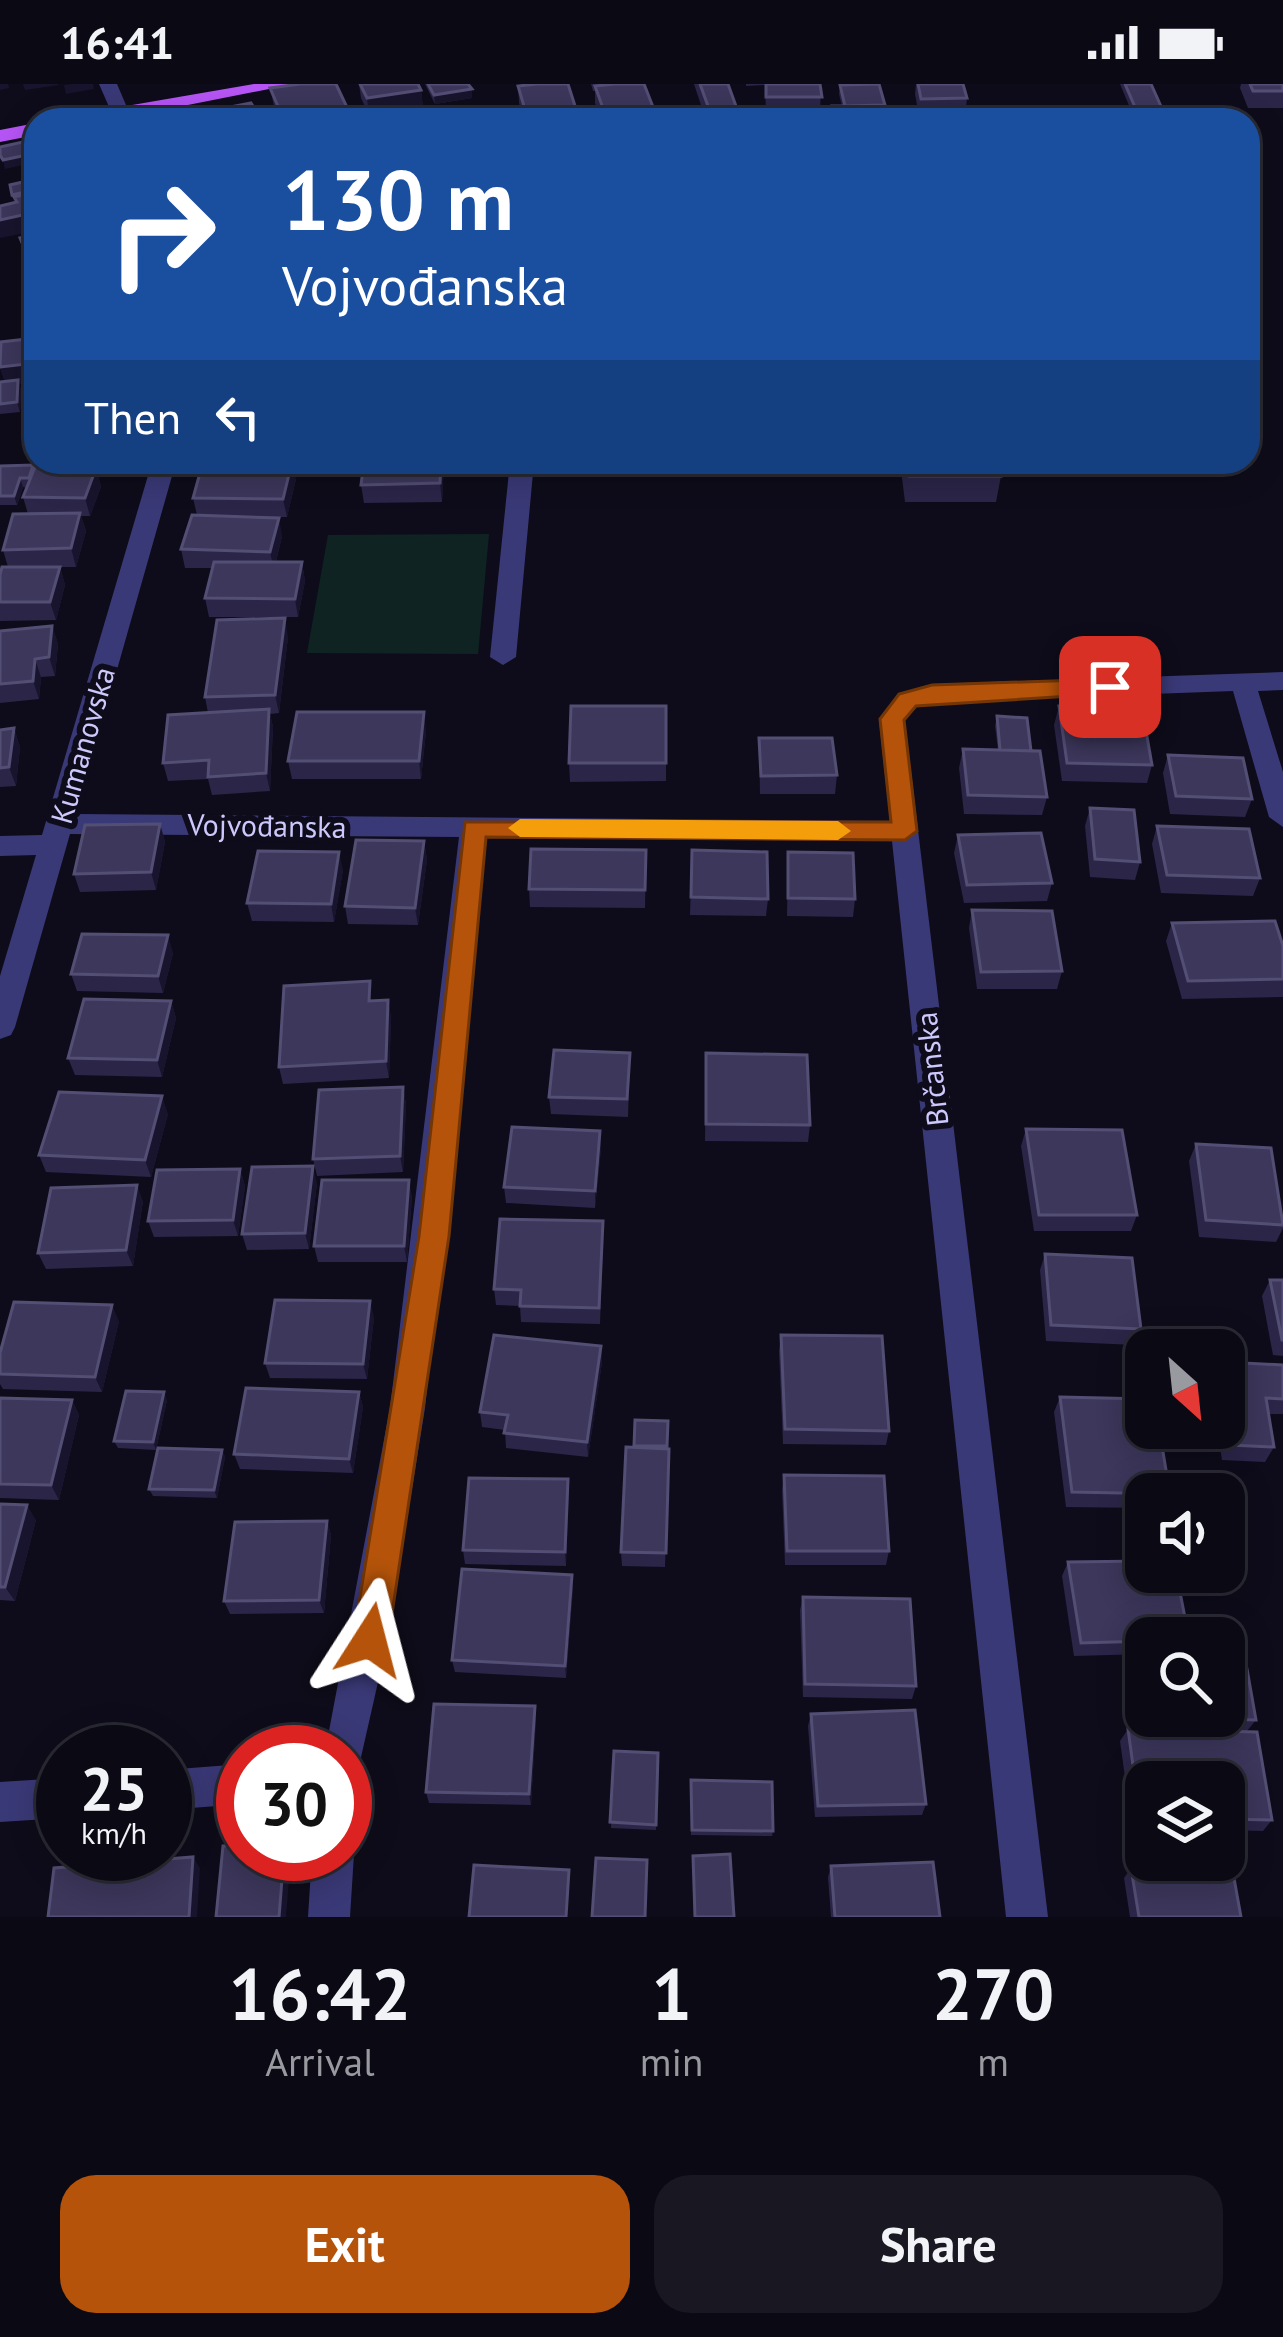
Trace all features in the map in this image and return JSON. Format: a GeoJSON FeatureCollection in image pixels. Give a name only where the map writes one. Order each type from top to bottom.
{"type":"FeatureCollection","features":[{"type":"Feature","properties":{"kind":"main road"},"geometry":{"type":"LineString","coordinates":[[144,108],[285,84]]}},
{"type":"Feature","properties":{"kind":"street","name":"Kumanovska"},"geometry":{"type":"LineString","coordinates":[[0,1028],[161,474]]}},
{"type":"Feature","properties":{"kind":"street"},"geometry":{"type":"LineString","coordinates":[[503,657],[521,474]]}},
{"type":"Feature","properties":{"kind":"street","name":"Brčanska"},"geometry":{"type":"LineString","coordinates":[[1027,1917],[892,719],[908,700],[932,693],[1283,681]]}},
{"type":"Feature","properties":{"kind":"street"},"geometry":{"type":"LineString","coordinates":[[1243,683],[1283,817]]}},
{"type":"Feature","properties":{"kind":"street","name":"Vojvođanska"},"geometry":{"type":"LineString","coordinates":[[0,846],[56,834],[474,828],[905,831]]}},
{"type":"Feature","properties":{"kind":"street"},"geometry":{"type":"LineString","coordinates":[[351,1725],[370,1640],[434,1236],[474,828]]}},
{"type":"Feature","properties":{"kind":"street"},"geometry":{"type":"LineString","coordinates":[[0,1802],[36,1800]]}},
{"type":"Feature","properties":{"kind":"street"},"geometry":{"type":"LineString","coordinates":[[329,1917],[331,1881]]}},
{"type":"Feature","properties":{"kind":"green space"},"geometry":{"type":"Polygon","coordinates":[[[489,534],[478,654],[307,653],[328,535],[489,534]]]}},
{"type":"Feature","properties":{"kind":"building"},"geometry":{"type":"Polygon","coordinates":[[[336,84],[347,108],[279,108],[270,88],[336,84]]]}},
{"type":"Feature","properties":{"kind":"building"},"geometry":{"type":"Polygon","coordinates":[[[360,84],[418,84],[421,90],[367,98],[360,84]]]}},
{"type":"Feature","properties":{"kind":"building"},"geometry":{"type":"Polygon","coordinates":[[[428,84],[468,84],[472,89],[434,95],[428,84]]]}},
{"type":"Feature","properties":{"kind":"building"},"geometry":{"type":"Polygon","coordinates":[[[568,84],[576,108],[525,108],[518,86],[568,84]]]}},
{"type":"Feature","properties":{"kind":"building"},"geometry":{"type":"Polygon","coordinates":[[[644,84],[653,107],[603,108],[595,86],[644,84]]]}},
{"type":"Feature","properties":{"kind":"building"},"geometry":{"type":"Polygon","coordinates":[[[700,84],[728,84],[737,108],[709,108],[700,84]]]}},
{"type":"Feature","properties":{"kind":"building"},"geometry":{"type":"Polygon","coordinates":[[[766,84],[820,84],[822,97],[766,97],[766,84]]]}},
{"type":"Feature","properties":{"kind":"building"},"geometry":{"type":"Polygon","coordinates":[[[879,84],[885,105],[845,106],[840,85],[879,84]]]}},
{"type":"Feature","properties":{"kind":"building"},"geometry":{"type":"Polygon","coordinates":[[[918,84],[963,84],[967,98],[921,99],[918,84]]]}},
{"type":"Feature","properties":{"kind":"building"},"geometry":{"type":"Polygon","coordinates":[[[1125,84],[1151,84],[1162,108],[1135,108],[1125,84]]]}},
{"type":"Feature","properties":{"kind":"building"},"geometry":{"type":"Polygon","coordinates":[[[1250,84],[1283,84],[1283,91],[1253,91],[1250,84]]]}},
{"type":"Feature","properties":{"kind":"building"},"geometry":{"type":"Polygon","coordinates":[[[24,142],[24,156],[3,160],[0,147],[24,142]]]}},
{"type":"Feature","properties":{"kind":"building"},"geometry":{"type":"Polygon","coordinates":[[[24,182],[24,192],[12,195],[10,185],[24,182]]]}},
{"type":"Feature","properties":{"kind":"building"},"geometry":{"type":"Polygon","coordinates":[[[24,195],[24,215],[0,220],[0,206],[17,202],[14,197],[24,195]]]}},
{"type":"Feature","properties":{"kind":"building"},"geometry":{"type":"Polygon","coordinates":[[[24,339],[24,364],[0,367],[1,342],[24,339]]]}},
{"type":"Feature","properties":{"kind":"building"},"geometry":{"type":"Polygon","coordinates":[[[18,380],[17,402],[0,404],[0,382],[18,380]]]}},
{"type":"Feature","properties":{"kind":"building"},"geometry":{"type":"Polygon","coordinates":[[[24,465],[24,474],[30,474],[20,478],[14,496],[0,496],[0,466],[24,465]]]}},
{"type":"Feature","properties":{"kind":"building"},"geometry":{"type":"Polygon","coordinates":[[[32,474],[94,474],[85,498],[23,497],[32,474]]]}},
{"type":"Feature","properties":{"kind":"building"},"geometry":{"type":"Polygon","coordinates":[[[200,474],[289,474],[283,499],[193,498],[200,474]]]}},
{"type":"Feature","properties":{"kind":"building"},"geometry":{"type":"Polygon","coordinates":[[[362,474],[440,474],[440,483],[361,485],[362,474]]]}},
{"type":"Feature","properties":{"kind":"building"},"geometry":{"type":"Polygon","coordinates":[[[909,474],[1001,476],[909,476],[909,474]]]}},
{"type":"Feature","properties":{"kind":"building"},"geometry":{"type":"Polygon","coordinates":[[[80,513],[71,548],[3,550],[13,514],[80,513]]]}},
{"type":"Feature","properties":{"kind":"building"},"geometry":{"type":"Polygon","coordinates":[[[192,515],[279,518],[270,552],[181,549],[192,515]]]}},
{"type":"Feature","properties":{"kind":"building"},"geometry":{"type":"Polygon","coordinates":[[[214,562],[302,562],[295,599],[205,598],[214,562]]]}},
{"type":"Feature","properties":{"kind":"building"},"geometry":{"type":"Polygon","coordinates":[[[2,567],[60,567],[50,602],[0,602],[2,567]]]}},
{"type":"Feature","properties":{"kind":"building"},"geometry":{"type":"Polygon","coordinates":[[[285,618],[275,695],[205,697],[217,620],[285,618]]]}},
{"type":"Feature","properties":{"kind":"building"},"geometry":{"type":"Polygon","coordinates":[[[52,626],[49,657],[35,659],[33,681],[0,684],[0,631],[52,626]]]}},
{"type":"Feature","properties":{"kind":"building"},"geometry":{"type":"Polygon","coordinates":[[[571,706],[666,706],[666,763],[569,763],[571,706]]]}},
{"type":"Feature","properties":{"kind":"building"},"geometry":{"type":"Polygon","coordinates":[[[1059,706],[1142,708],[1152,765],[1067,763],[1059,706]]]}},
{"type":"Feature","properties":{"kind":"building"},"geometry":{"type":"Polygon","coordinates":[[[269,709],[266,773],[208,777],[209,760],[163,763],[168,715],[269,709]]]}},
{"type":"Feature","properties":{"kind":"building"},"geometry":{"type":"Polygon","coordinates":[[[297,712],[424,712],[419,761],[288,761],[297,712]]]}},
{"type":"Feature","properties":{"kind":"building"},"geometry":{"type":"Polygon","coordinates":[[[997,716],[1027,718],[1031,751],[1000,750],[997,716]]]}},
{"type":"Feature","properties":{"kind":"building"},"geometry":{"type":"Polygon","coordinates":[[[14,728],[9,767],[0,768],[0,730],[14,728]]]}},
{"type":"Feature","properties":{"kind":"building"},"geometry":{"type":"Polygon","coordinates":[[[759,738],[832,738],[837,775],[761,776],[759,738]]]}},
{"type":"Feature","properties":{"kind":"building"},"geometry":{"type":"Polygon","coordinates":[[[963,749],[1040,751],[1047,797],[968,795],[963,749]]]}},
{"type":"Feature","properties":{"kind":"building"},"geometry":{"type":"Polygon","coordinates":[[[1168,755],[1243,758],[1252,799],[1176,796],[1168,755]]]}},
{"type":"Feature","properties":{"kind":"building"},"geometry":{"type":"Polygon","coordinates":[[[1090,808],[1134,810],[1140,862],[1095,859],[1090,808]]]}},
{"type":"Feature","properties":{"kind":"building"},"geometry":{"type":"Polygon","coordinates":[[[160,824],[151,872],[74,874],[85,825],[160,824]]]}},
{"type":"Feature","properties":{"kind":"building"},"geometry":{"type":"Polygon","coordinates":[[[1157,826],[1249,829],[1260,878],[1167,875],[1157,826]]]}},
{"type":"Feature","properties":{"kind":"building"},"geometry":{"type":"Polygon","coordinates":[[[1041,833],[1052,883],[967,885],[958,835],[1041,833]]]}},
{"type":"Feature","properties":{"kind":"building"},"geometry":{"type":"Polygon","coordinates":[[[356,840],[424,841],[415,908],[345,906],[356,840]]]}},
{"type":"Feature","properties":{"kind":"building"},"geometry":{"type":"Polygon","coordinates":[[[531,849],[646,850],[645,890],[529,889],[531,849]]]}},
{"type":"Feature","properties":{"kind":"building"},"geometry":{"type":"Polygon","coordinates":[[[692,850],[767,852],[768,899],[691,897],[692,850]]]}},
{"type":"Feature","properties":{"kind":"building"},"geometry":{"type":"Polygon","coordinates":[[[258,851],[339,852],[331,904],[247,903],[258,851]]]}},
{"type":"Feature","properties":{"kind":"building"},"geometry":{"type":"Polygon","coordinates":[[[788,852],[853,853],[855,899],[788,898],[788,852]]]}},
{"type":"Feature","properties":{"kind":"building"},"geometry":{"type":"Polygon","coordinates":[[[972,910],[1052,911],[1062,971],[981,972],[972,910]]]}},
{"type":"Feature","properties":{"kind":"building"},"geometry":{"type":"Polygon","coordinates":[[[1275,921],[1283,946],[1283,979],[1188,981],[1172,923],[1275,921]]]}},
{"type":"Feature","properties":{"kind":"building"},"geometry":{"type":"Polygon","coordinates":[[[82,934],[168,935],[158,976],[71,974],[82,934]]]}},
{"type":"Feature","properties":{"kind":"building"},"geometry":{"type":"Polygon","coordinates":[[[370,981],[369,1001],[388,1000],[386,1061],[279,1067],[284,986],[370,981]]]}},
{"type":"Feature","properties":{"kind":"building"},"geometry":{"type":"Polygon","coordinates":[[[84,999],[171,1001],[157,1060],[68,1058],[84,999]]]}},
{"type":"Feature","properties":{"kind":"building"},"geometry":{"type":"Polygon","coordinates":[[[554,1050],[630,1053],[627,1099],[549,1097],[554,1050]]]}},
{"type":"Feature","properties":{"kind":"building"},"geometry":{"type":"Polygon","coordinates":[[[706,1053],[807,1055],[810,1125],[706,1124],[706,1053]]]}},
{"type":"Feature","properties":{"kind":"building"},"geometry":{"type":"Polygon","coordinates":[[[403,1087],[400,1156],[313,1159],[319,1090],[403,1087]]]}},
{"type":"Feature","properties":{"kind":"building"},"geometry":{"type":"Polygon","coordinates":[[[59,1092],[162,1096],[145,1160],[39,1155],[59,1092]]]}},
{"type":"Feature","properties":{"kind":"building"},"geometry":{"type":"Polygon","coordinates":[[[512,1127],[600,1131],[595,1191],[504,1187],[512,1127]]]}},
{"type":"Feature","properties":{"kind":"building"},"geometry":{"type":"Polygon","coordinates":[[[1026,1129],[1122,1130],[1137,1215],[1039,1215],[1026,1129]]]}},
{"type":"Feature","properties":{"kind":"building"},"geometry":{"type":"Polygon","coordinates":[[[1196,1144],[1271,1148],[1283,1225],[1206,1220],[1196,1144]]]}},
{"type":"Feature","properties":{"kind":"building"},"geometry":{"type":"Polygon","coordinates":[[[313,1166],[305,1233],[242,1234],[252,1167],[313,1166]]]}},
{"type":"Feature","properties":{"kind":"building"},"geometry":{"type":"Polygon","coordinates":[[[240,1169],[233,1220],[148,1221],[157,1170],[240,1169]]]}},
{"type":"Feature","properties":{"kind":"building"},"geometry":{"type":"Polygon","coordinates":[[[322,1180],[409,1180],[404,1246],[314,1246],[322,1180]]]}},
{"type":"Feature","properties":{"kind":"building"},"geometry":{"type":"Polygon","coordinates":[[[137,1185],[126,1250],[38,1253],[51,1188],[137,1185]]]}},
{"type":"Feature","properties":{"kind":"building"},"geometry":{"type":"Polygon","coordinates":[[[500,1219],[603,1221],[599,1308],[520,1306],[521,1290],[494,1289],[500,1219]]]}},
{"type":"Feature","properties":{"kind":"building"},"geometry":{"type":"Polygon","coordinates":[[[1045,1254],[1132,1258],[1141,1329],[1051,1325],[1045,1254]]]}},
{"type":"Feature","properties":{"kind":"building"},"geometry":{"type":"Polygon","coordinates":[[[1270,1280],[1283,1280],[1283,1340],[1282,1340],[1270,1280]]]}},
{"type":"Feature","properties":{"kind":"building"},"geometry":{"type":"Polygon","coordinates":[[[275,1300],[370,1301],[363,1364],[265,1363],[275,1300]]]}},
{"type":"Feature","properties":{"kind":"building"},"geometry":{"type":"Polygon","coordinates":[[[14,1302],[112,1305],[95,1377],[0,1374],[0,1353],[14,1302]]]}},
{"type":"Feature","properties":{"kind":"building"},"geometry":{"type":"Polygon","coordinates":[[[494,1335],[601,1346],[587,1442],[504,1433],[508,1415],[480,1412],[494,1335]]]}},
{"type":"Feature","properties":{"kind":"building"},"geometry":{"type":"Polygon","coordinates":[[[781,1335],[882,1336],[889,1431],[785,1429],[781,1335]]]}},
{"type":"Feature","properties":{"kind":"building"},"geometry":{"type":"Polygon","coordinates":[[[1245,1363],[1283,1365],[1283,1399],[1266,1398],[1274,1447],[1245,1446],[1245,1363]]]}},
{"type":"Feature","properties":{"kind":"building"},"geometry":{"type":"Polygon","coordinates":[[[246,1388],[359,1392],[349,1459],[234,1454],[246,1388]]]}},
{"type":"Feature","properties":{"kind":"building"},"geometry":{"type":"Polygon","coordinates":[[[126,1391],[164,1392],[153,1442],[114,1441],[126,1391]]]}},
{"type":"Feature","properties":{"kind":"building"},"geometry":{"type":"Polygon","coordinates":[[[1060,1397],[1125,1399],[1125,1449],[1162,1449],[1166,1473],[1125,1473],[1125,1493],[1072,1492],[1060,1397]]]}},
{"type":"Feature","properties":{"kind":"building"},"geometry":{"type":"Polygon","coordinates":[[[0,1398],[72,1400],[51,1485],[0,1484],[0,1398]]]}},
{"type":"Feature","properties":{"kind":"building"},"geometry":{"type":"Polygon","coordinates":[[[635,1420],[668,1421],[667,1446],[634,1446],[635,1420]]]}},
{"type":"Feature","properties":{"kind":"building"},"geometry":{"type":"Polygon","coordinates":[[[626,1447],[669,1449],[666,1553],[621,1552],[626,1447]]]}},
{"type":"Feature","properties":{"kind":"building"},"geometry":{"type":"Polygon","coordinates":[[[158,1448],[222,1450],[214,1490],[149,1489],[158,1448]]]}},
{"type":"Feature","properties":{"kind":"building"},"geometry":{"type":"Polygon","coordinates":[[[784,1475],[884,1476],[889,1551],[787,1551],[784,1475]]]}},
{"type":"Feature","properties":{"kind":"building"},"geometry":{"type":"Polygon","coordinates":[[[469,1478],[568,1479],[565,1552],[463,1550],[469,1478]]]}},
{"type":"Feature","properties":{"kind":"building"},"geometry":{"type":"Polygon","coordinates":[[[0,1504],[27,1505],[5,1587],[0,1587],[0,1504]]]}},
{"type":"Feature","properties":{"kind":"building"},"geometry":{"type":"Polygon","coordinates":[[[327,1521],[319,1600],[224,1601],[235,1522],[327,1521]]]}},
{"type":"Feature","properties":{"kind":"building"},"geometry":{"type":"Polygon","coordinates":[[[1125,1561],[1125,1593],[1180,1593],[1185,1617],[1125,1617],[1125,1642],[1081,1643],[1068,1562],[1125,1561]]]}},
{"type":"Feature","properties":{"kind":"building"},"geometry":{"type":"Polygon","coordinates":[[[462,1569],[572,1575],[565,1666],[452,1660],[462,1569]]]}},
{"type":"Feature","properties":{"kind":"building"},"geometry":{"type":"Polygon","coordinates":[[[803,1597],[910,1599],[916,1686],[805,1684],[803,1597]]]}},
{"type":"Feature","properties":{"kind":"building"},"geometry":{"type":"Polygon","coordinates":[[[1245,1669],[1247,1669],[1256,1720],[1245,1720],[1245,1669]]]}},
{"type":"Feature","properties":{"kind":"building"},"geometry":{"type":"Polygon","coordinates":[[[434,1704],[535,1706],[529,1794],[426,1792],[434,1704]]]}},
{"type":"Feature","properties":{"kind":"building"},"geometry":{"type":"Polygon","coordinates":[[[915,1710],[926,1804],[818,1806],[811,1714],[915,1710]]]}},
{"type":"Feature","properties":{"kind":"building"},"geometry":{"type":"Polygon","coordinates":[[[1245,1732],[1257,1732],[1272,1820],[1245,1819],[1245,1761],[1132,1761],[1129,1737],[1245,1737],[1245,1732]]]}},
{"type":"Feature","properties":{"kind":"building"},"geometry":{"type":"Polygon","coordinates":[[[614,1751],[658,1753],[656,1825],[610,1822],[614,1751]]]}},
{"type":"Feature","properties":{"kind":"building"},"geometry":{"type":"Polygon","coordinates":[[[691,1780],[772,1782],[773,1831],[692,1830],[691,1780]]]}},
{"type":"Feature","properties":{"kind":"building"},"geometry":{"type":"Polygon","coordinates":[[[730,1854],[734,1917],[695,1917],[693,1856],[730,1854]]]}},
{"type":"Feature","properties":{"kind":"building"},"geometry":{"type":"Polygon","coordinates":[[[596,1858],[647,1860],[645,1917],[592,1917],[596,1858]]]}},
{"type":"Feature","properties":{"kind":"building"},"geometry":{"type":"Polygon","coordinates":[[[933,1862],[940,1917],[835,1917],[831,1866],[933,1862]]]}},
{"type":"Feature","properties":{"kind":"building"},"geometry":{"type":"Polygon","coordinates":[[[474,1865],[569,1870],[566,1917],[469,1917],[474,1865]]]}},
{"type":"Feature","properties":{"kind":"building"},"geometry":{"type":"Polygon","coordinates":[[[52,1881],[191,1881],[189,1917],[48,1917],[52,1881]]]}},
{"type":"Feature","properties":{"kind":"building"},"geometry":{"type":"Polygon","coordinates":[[[220,1881],[282,1881],[279,1917],[216,1917],[220,1881]]]}},
{"type":"Feature","properties":{"kind":"building"},"geometry":{"type":"Polygon","coordinates":[[[1133,1881],[1235,1881],[1241,1917],[1139,1917],[1133,1881]]]}},
{"type":"Feature","properties":{"kind":"slow traffic"},"geometry":{"type":"LineString","coordinates":[[520,828],[838,831]]}},
{"type":"Feature","properties":{"kind":"route"},"geometry":{"type":"LineString","coordinates":[[370,1640],[434,1236],[474,828],[905,831],[892,719],[908,700],[932,693],[1110,687]]}}]}
